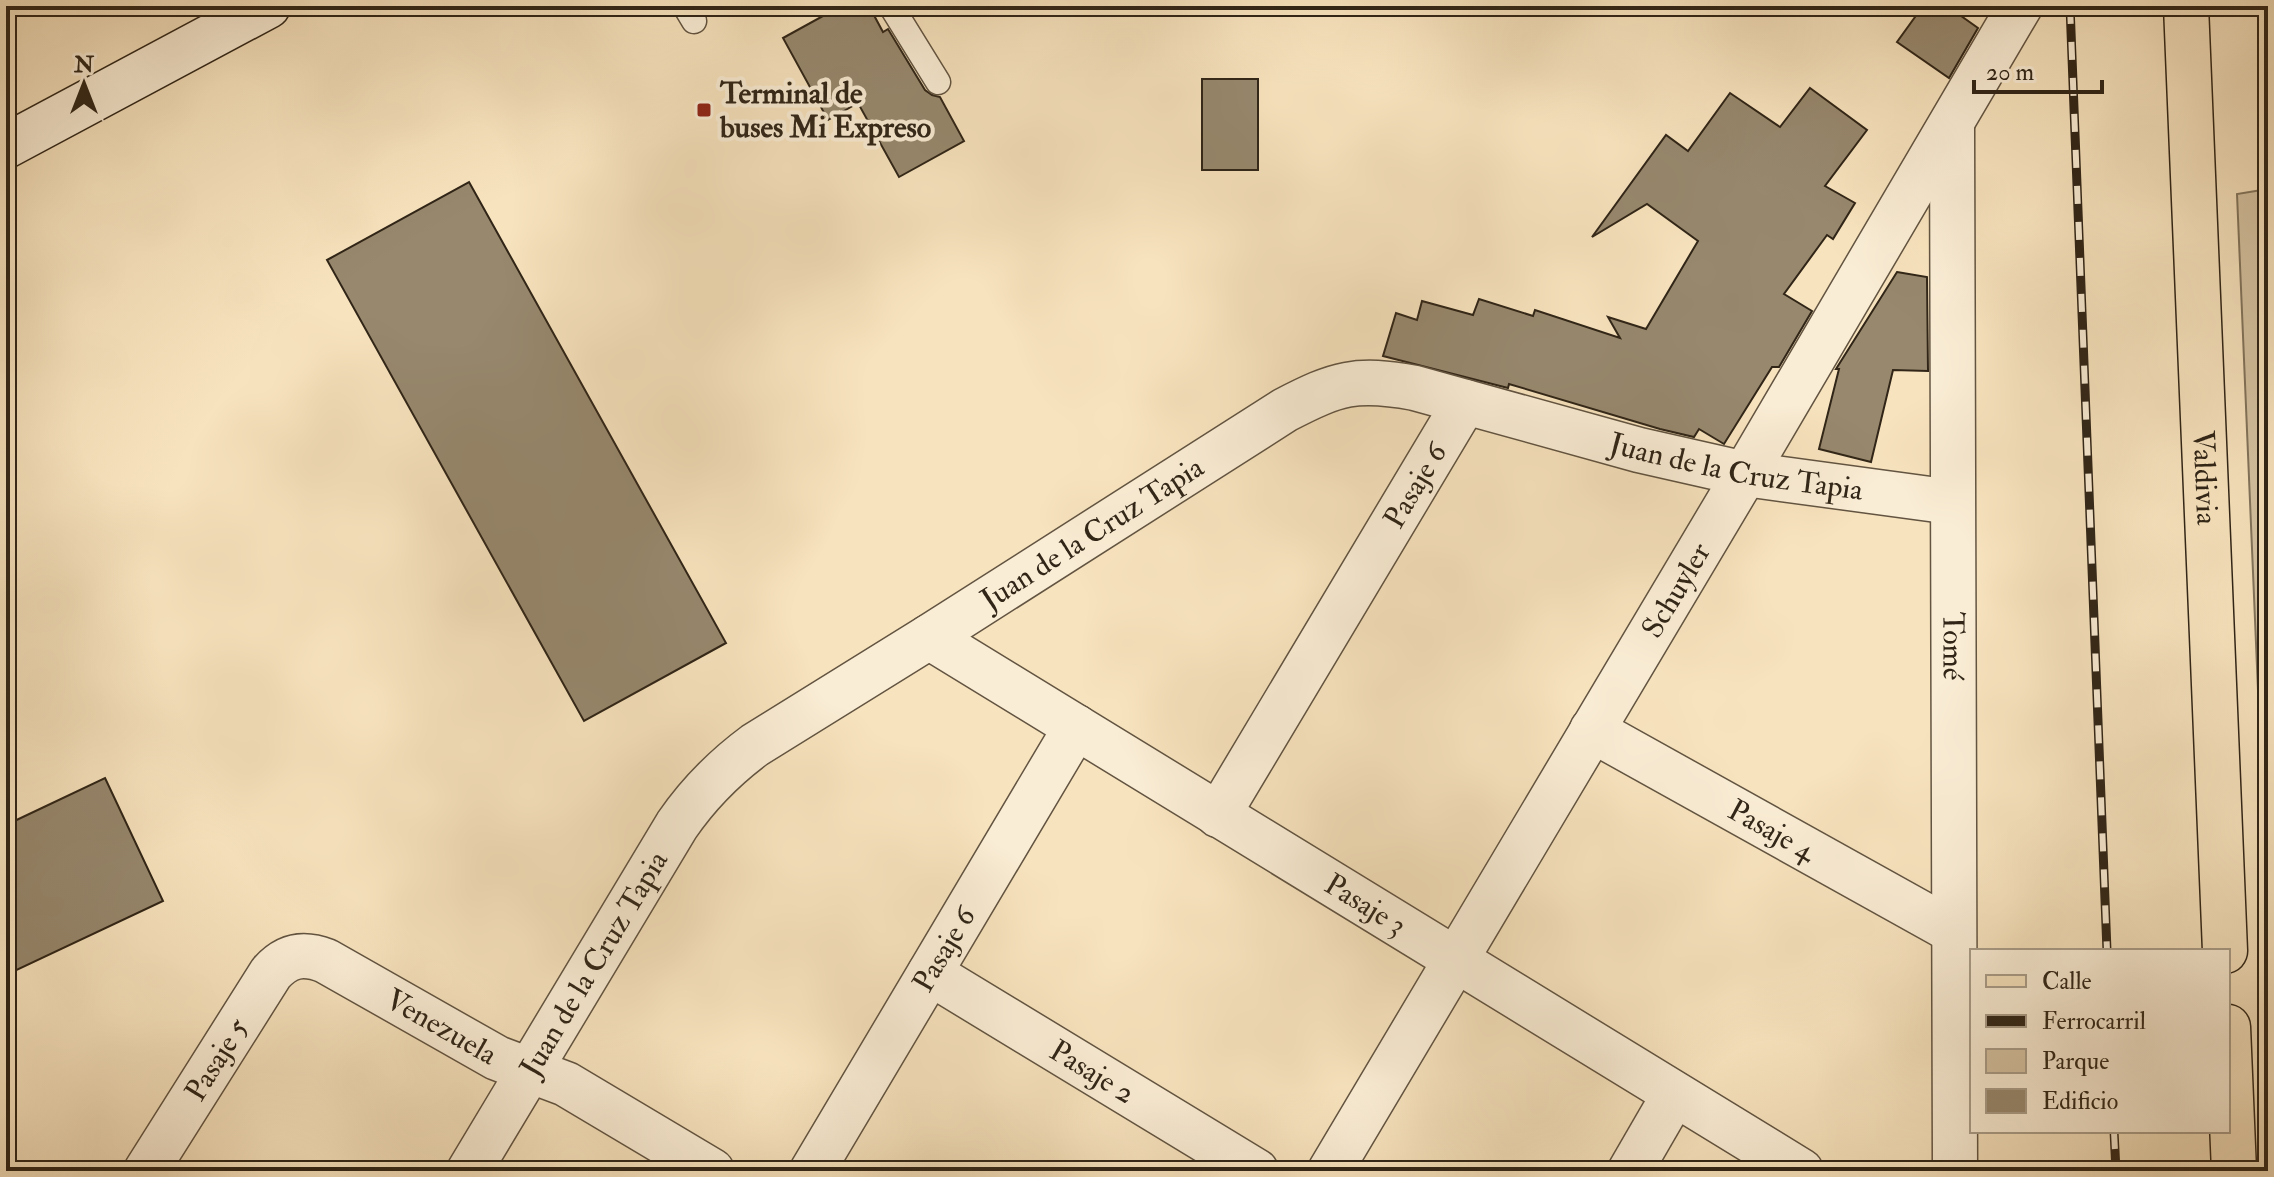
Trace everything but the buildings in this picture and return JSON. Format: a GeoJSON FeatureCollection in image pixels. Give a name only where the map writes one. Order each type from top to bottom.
{"type":"FeatureCollection","features":[{"type":"Feature","properties":{"kind":"main road","name":"Valdivia"},"geometry":{"type":"LineString","coordinates":[[2186,6],[2225,949]]}},
{"type":"Feature","properties":{"kind":"main road"},"geometry":{"type":"LineString","coordinates":[[2230,1075],[2234,1171]]}},
{"type":"Feature","properties":{"kind":"street"},"geometry":{"type":"LineString","coordinates":[[6,146],[268,6]]}},
{"type":"Feature","properties":{"kind":"street","name":"Schuyler"},"geometry":{"type":"LineString","coordinates":[[1330,1171],[2020,6]]}},
{"type":"Feature","properties":{"kind":"street","name":"Tomé"},"geometry":{"type":"LineString","coordinates":[[1952,121],[1955,1171]]}},
{"type":"Feature","properties":{"kind":"street","name":"Juan de la Cruz Tapia"},"geometry":{"type":"LineString","coordinates":[[469,1171],[677,825],[710,783],[755,745],[1285,410],[1331,387],[1359,382],[1387,383],[1639,450],[1745,474],[1952,502]]}},
{"type":"Feature","properties":{"kind":"street","name":"Pasaje 6"},"geometry":{"type":"LineString","coordinates":[[1218,815],[1465,402]]}},
{"type":"Feature","properties":{"kind":"street","name":"Pasaje 3"},"geometry":{"type":"LineString","coordinates":[[929,637],[1801,1171]]}},
{"type":"Feature","properties":{"kind":"street","name":"Pasaje 6"},"geometry":{"type":"LineString","coordinates":[[812,1171],[1076,727]]}},
{"type":"Feature","properties":{"kind":"street","name":"Pasaje 4"},"geometry":{"type":"LineString","coordinates":[[1592,730],[1953,931]]}},
{"type":"Feature","properties":{"kind":"street","name":"Venezuela"},"geometry":{"type":"LineString","coordinates":[[296,956],[311,955],[326,961],[497,1058],[566,1084],[712,1171]]}},
{"type":"Feature","properties":{"kind":"street","name":"Pasaje 5"},"geometry":{"type":"LineString","coordinates":[[146,1171],[271,973],[282,961],[296,956]]}},
{"type":"Feature","properties":{"kind":"street","name":"Pasaje 2"},"geometry":{"type":"LineString","coordinates":[[930,973],[1256,1171]]}},
{"type":"Feature","properties":{"kind":"street"},"geometry":{"type":"LineString","coordinates":[[1630,1171],[1674,1095]]}},
{"type":"Feature","properties":{"kind":"lane"},"geometry":{"type":"LineString","coordinates":[[891,6],[938,82]]}},
{"type":"Feature","properties":{"kind":"green space"},"geometry":{"type":"Polygon","coordinates":[[[2268,189],[2268,927],[2237,194],[2268,189]]]}},
{"type":"Feature","properties":{"kind":"railway"},"geometry":{"type":"LineString","coordinates":[[2070,6],[2107,949]]}},
{"type":"Feature","properties":{"kind":"railway"},"geometry":{"type":"LineString","coordinates":[[2114,1133],[2116,1171]]}},
{"type":"Feature","properties":{"kind":"place","name":"Terminal de buses Mi Expreso"},"geometry":{"type":"Point","coordinates":[704,110]}}]}
